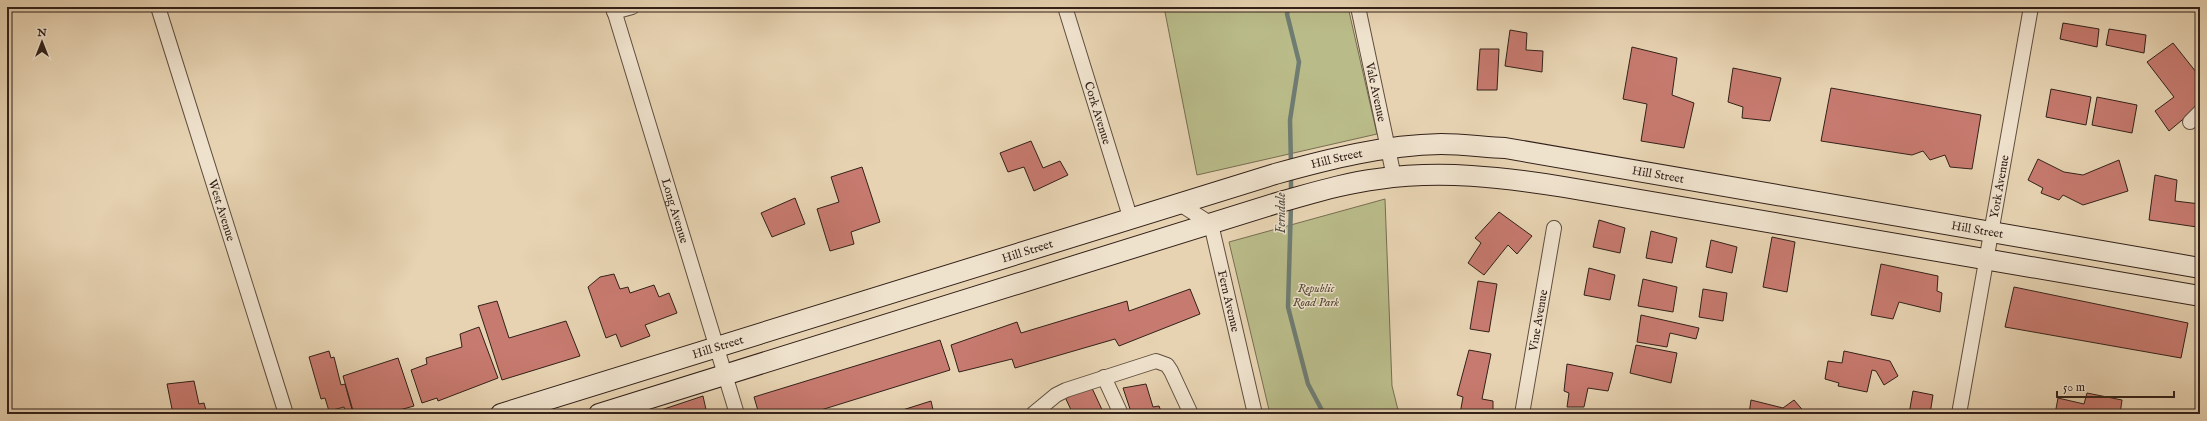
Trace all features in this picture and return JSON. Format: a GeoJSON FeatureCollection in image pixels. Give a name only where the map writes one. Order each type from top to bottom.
{"type":"FeatureCollection","features":[{"type":"Feature","properties":{"kind":"main road","name":"Hill Street"},"geometry":{"type":"LineString","coordinates":[[501,414],[1131,220],[1275,174],[1321,162],[1389,148],[1441,144],[1505,148],[2200,268]]}},
{"type":"Feature","properties":{"kind":"main road"},"geometry":{"type":"LineString","coordinates":[[599,414],[1280,202],[1329,189],[1394,177],[1469,175],[1501,177],[2200,296]]}},
{"type":"Feature","properties":{"kind":"street","name":"West Avenue"},"geometry":{"type":"LineString","coordinates":[[158,7],[286,414]]}},
{"type":"Feature","properties":{"kind":"street"},"geometry":{"type":"LineString","coordinates":[[614,10],[632,7]]}},
{"type":"Feature","properties":{"kind":"street","name":"Cork Avenue"},"geometry":{"type":"LineString","coordinates":[[1065,7],[1131,220]]}},
{"type":"Feature","properties":{"kind":"street","name":"Vale Avenue"},"geometry":{"type":"LineString","coordinates":[[1358,7],[1394,177]]}},
{"type":"Feature","properties":{"kind":"street","name":"York Avenue"},"geometry":{"type":"LineString","coordinates":[[1959,414],[2031,7]]}},
{"type":"Feature","properties":{"kind":"street","name":"Long Avenue"},"geometry":{"type":"LineString","coordinates":[[614,10],[737,414]]}},
{"type":"Feature","properties":{"kind":"street"},"geometry":{"type":"LineString","coordinates":[[1180,204],[1211,224]]}},
{"type":"Feature","properties":{"kind":"street","name":"Fern Avenue"},"geometry":{"type":"LineString","coordinates":[[1211,224],[1255,414]]}},
{"type":"Feature","properties":{"kind":"street","name":"Vine Avenue"},"geometry":{"type":"LineString","coordinates":[[1522,414],[1554,228]]}},
{"type":"Feature","properties":{"kind":"street"},"geometry":{"type":"LineString","coordinates":[[1039,412],[1066,390],[1156,361],[1162,362],[1171,371],[1191,414]]}},
{"type":"Feature","properties":{"kind":"street"},"geometry":{"type":"LineString","coordinates":[[1104,377],[1121,414]]}},
{"type":"Feature","properties":{"kind":"green space"},"geometry":{"type":"Polygon","coordinates":[[[1164,7],[1348,7],[1377,134],[1197,175],[1164,7]]]}},
{"type":"Feature","properties":{"kind":"green space","name":"Republic Road Park"},"geometry":{"type":"Polygon","coordinates":[[[1385,199],[1392,386],[1399,414],[1270,414],[1229,242],[1385,199]]]}},
{"type":"Feature","properties":{"kind":"building"},"geometry":{"type":"Polygon","coordinates":[[[2063,23],[2099,29],[2097,47],[2060,39],[2063,23]]]}},
{"type":"Feature","properties":{"kind":"building"},"geometry":{"type":"Polygon","coordinates":[[[2109,29],[2146,35],[2144,53],[2106,45],[2109,29]]]}},
{"type":"Feature","properties":{"kind":"building"},"geometry":{"type":"Polygon","coordinates":[[[1510,30],[1527,33],[1526,50],[1543,51],[1542,72],[1505,66],[1510,30]]]}},
{"type":"Feature","properties":{"kind":"building"},"geometry":{"type":"Polygon","coordinates":[[[2173,43],[2200,77],[2200,105],[2169,131],[2155,111],[2174,97],[2147,62],[2173,43]]]}},
{"type":"Feature","properties":{"kind":"building"},"geometry":{"type":"Polygon","coordinates":[[[1632,47],[1677,58],[1672,95],[1694,103],[1684,148],[1641,141],[1647,104],[1623,99],[1632,47]]]}},
{"type":"Feature","properties":{"kind":"building"},"geometry":{"type":"Polygon","coordinates":[[[1480,49],[1499,49],[1497,90],[1477,90],[1480,49]]]}},
{"type":"Feature","properties":{"kind":"building"},"geometry":{"type":"Polygon","coordinates":[[[1733,68],[1781,78],[1770,121],[1742,118],[1743,107],[1728,102],[1733,68]]]}},
{"type":"Feature","properties":{"kind":"building"},"geometry":{"type":"Polygon","coordinates":[[[1831,88],[1981,115],[1972,169],[1950,167],[1945,155],[1930,160],[1923,151],[1912,155],[1821,141],[1831,88]]]}},
{"type":"Feature","properties":{"kind":"building"},"geometry":{"type":"Polygon","coordinates":[[[2051,89],[2091,97],[2086,125],[2046,117],[2051,89]]]}},
{"type":"Feature","properties":{"kind":"building"},"geometry":{"type":"Polygon","coordinates":[[[2097,97],[2137,105],[2132,133],[2092,125],[2097,97]]]}},
{"type":"Feature","properties":{"kind":"building"},"geometry":{"type":"Polygon","coordinates":[[[1031,141],[1043,168],[1060,161],[1068,175],[1034,191],[1024,167],[1008,172],[1000,153],[1031,141]]]}},
{"type":"Feature","properties":{"kind":"building"},"geometry":{"type":"Polygon","coordinates":[[[2038,159],[2064,172],[2083,175],[2119,160],[2128,191],[2083,205],[2063,195],[2059,200],[2041,193],[2043,188],[2028,180],[2038,159]]]}},
{"type":"Feature","properties":{"kind":"building"},"geometry":{"type":"Polygon","coordinates":[[[862,167],[880,222],[851,232],[854,244],[830,251],[817,209],[839,202],[831,177],[862,167]]]}},
{"type":"Feature","properties":{"kind":"building"},"geometry":{"type":"Polygon","coordinates":[[[2155,175],[2177,180],[2175,201],[2200,204],[2197,227],[2149,220],[2155,175]]]}},
{"type":"Feature","properties":{"kind":"building"},"geometry":{"type":"Polygon","coordinates":[[[795,198],[805,224],[772,237],[761,213],[795,198]]]}},
{"type":"Feature","properties":{"kind":"building"},"geometry":{"type":"Polygon","coordinates":[[[1499,212],[1532,236],[1517,254],[1508,245],[1484,275],[1468,263],[1481,243],[1475,238],[1499,212]]]}},
{"type":"Feature","properties":{"kind":"building"},"geometry":{"type":"Polygon","coordinates":[[[1599,220],[1625,228],[1620,253],[1593,247],[1599,220]]]}},
{"type":"Feature","properties":{"kind":"building"},"geometry":{"type":"Polygon","coordinates":[[[1651,231],[1677,238],[1672,263],[1646,258],[1651,231]]]}},
{"type":"Feature","properties":{"kind":"building"},"geometry":{"type":"Polygon","coordinates":[[[1772,237],[1795,242],[1787,292],[1763,287],[1772,237]]]}},
{"type":"Feature","properties":{"kind":"building"},"geometry":{"type":"Polygon","coordinates":[[[1711,240],[1737,247],[1732,273],[1706,267],[1711,240]]]}},
{"type":"Feature","properties":{"kind":"building"},"geometry":{"type":"Polygon","coordinates":[[[1881,264],[1938,276],[1937,291],[1942,293],[1940,312],[1899,302],[1893,319],[1871,315],[1881,264]]]}},
{"type":"Feature","properties":{"kind":"building"},"geometry":{"type":"Polygon","coordinates":[[[1589,268],[1615,275],[1610,300],[1584,295],[1589,268]]]}},
{"type":"Feature","properties":{"kind":"building"},"geometry":{"type":"Polygon","coordinates":[[[614,274],[620,289],[628,287],[630,293],[654,285],[659,297],[669,293],[677,313],[645,325],[650,336],[621,347],[616,334],[606,338],[588,287],[600,277],[614,274]]]}},
{"type":"Feature","properties":{"kind":"building"},"geometry":{"type":"Polygon","coordinates":[[[1643,279],[1677,287],[1673,312],[1638,306],[1643,279]]]}},
{"type":"Feature","properties":{"kind":"building"},"geometry":{"type":"Polygon","coordinates":[[[1478,281],[1497,284],[1489,332],[1470,329],[1478,281]]]}},
{"type":"Feature","properties":{"kind":"building"},"geometry":{"type":"Polygon","coordinates":[[[2014,287],[2188,323],[2181,358],[2005,327],[2014,287]]]}},
{"type":"Feature","properties":{"kind":"building"},"geometry":{"type":"Polygon","coordinates":[[[1190,289],[1200,314],[1119,346],[1115,339],[1015,368],[1012,359],[959,372],[951,345],[1017,322],[1021,333],[1127,301],[1129,311],[1190,289]]]}},
{"type":"Feature","properties":{"kind":"building"},"geometry":{"type":"Polygon","coordinates":[[[1703,289],[1727,293],[1723,321],[1699,317],[1703,289]]]}},
{"type":"Feature","properties":{"kind":"building"},"geometry":{"type":"Polygon","coordinates":[[[497,301],[509,338],[566,321],[580,356],[502,380],[478,306],[497,301]]]}},
{"type":"Feature","properties":{"kind":"building"},"geometry":{"type":"Polygon","coordinates":[[[1641,315],[1699,328],[1696,339],[1670,333],[1667,347],[1637,342],[1641,315]]]}},
{"type":"Feature","properties":{"kind":"building"},"geometry":{"type":"Polygon","coordinates":[[[479,327],[498,378],[438,401],[437,398],[422,403],[411,370],[427,364],[426,358],[462,347],[460,334],[479,327]]]}},
{"type":"Feature","properties":{"kind":"building"},"geometry":{"type":"Polygon","coordinates":[[[940,340],[950,370],[808,414],[759,414],[754,397],[940,340]]]}},
{"type":"Feature","properties":{"kind":"building"},"geometry":{"type":"Polygon","coordinates":[[[1636,345],[1677,353],[1671,383],[1630,373],[1636,345]]]}},
{"type":"Feature","properties":{"kind":"building"},"geometry":{"type":"Polygon","coordinates":[[[1469,350],[1491,354],[1482,399],[1493,401],[1493,414],[1460,414],[1463,397],[1457,395],[1469,350]]]}},
{"type":"Feature","properties":{"kind":"building"},"geometry":{"type":"Polygon","coordinates":[[[329,351],[331,358],[334,357],[341,385],[345,384],[353,413],[346,414],[344,407],[329,411],[325,398],[321,399],[309,357],[329,351]]]}},
{"type":"Feature","properties":{"kind":"building"},"geometry":{"type":"Polygon","coordinates":[[[1844,351],[1890,361],[1898,376],[1884,385],[1876,371],[1872,370],[1867,392],[1838,386],[1839,383],[1825,379],[1828,361],[1842,363],[1844,351]]]}},
{"type":"Feature","properties":{"kind":"building"},"geometry":{"type":"Polygon","coordinates":[[[398,358],[414,406],[385,414],[354,414],[343,376],[398,358]]]}},
{"type":"Feature","properties":{"kind":"building"},"geometry":{"type":"Polygon","coordinates":[[[1567,364],[1613,373],[1608,391],[1588,388],[1584,407],[1567,407],[1569,393],[1564,391],[1567,364]]]}},
{"type":"Feature","properties":{"kind":"building"},"geometry":{"type":"Polygon","coordinates":[[[194,381],[199,404],[204,403],[207,414],[173,414],[167,384],[194,381]]]}},
{"type":"Feature","properties":{"kind":"building"},"geometry":{"type":"Polygon","coordinates":[[[1146,384],[1153,407],[1159,406],[1162,414],[1137,414],[1135,411],[1131,412],[1123,388],[1146,384]]]}},
{"type":"Feature","properties":{"kind":"building"},"geometry":{"type":"Polygon","coordinates":[[[1091,386],[1104,414],[1073,414],[1064,395],[1091,386]]]}},
{"type":"Feature","properties":{"kind":"building"},"geometry":{"type":"Polygon","coordinates":[[[1913,391],[1933,395],[1930,414],[1909,414],[1913,391]]]}},
{"type":"Feature","properties":{"kind":"building"},"geometry":{"type":"Polygon","coordinates":[[[2087,393],[2122,400],[2120,414],[2055,414],[2058,398],[2084,404],[2087,393]]]}},
{"type":"Feature","properties":{"kind":"building"},"geometry":{"type":"Polygon","coordinates":[[[703,396],[707,414],[649,414],[703,396]]]}},
{"type":"Feature","properties":{"kind":"building"},"geometry":{"type":"Polygon","coordinates":[[[1751,400],[1783,408],[1794,400],[1806,414],[1749,414],[1751,400]]]}},
{"type":"Feature","properties":{"kind":"building"},"geometry":{"type":"Polygon","coordinates":[[[931,401],[934,414],[890,414],[931,401]]]}},
{"type":"Feature","properties":{"kind":"waterway","name":"Ferndale"},"geometry":{"type":"LineString","coordinates":[[1289,7],[1287,14],[1299,62],[1290,120],[1291,165]]}},
{"type":"Feature","properties":{"kind":"waterway","name":"Ferndale"},"geometry":{"type":"LineString","coordinates":[[1291,174],[1291,193]]}},
{"type":"Feature","properties":{"kind":"waterway","name":"Ferndale"},"geometry":{"type":"LineString","coordinates":[[1291,204],[1288,307],[1308,384],[1324,414]]}}]}
